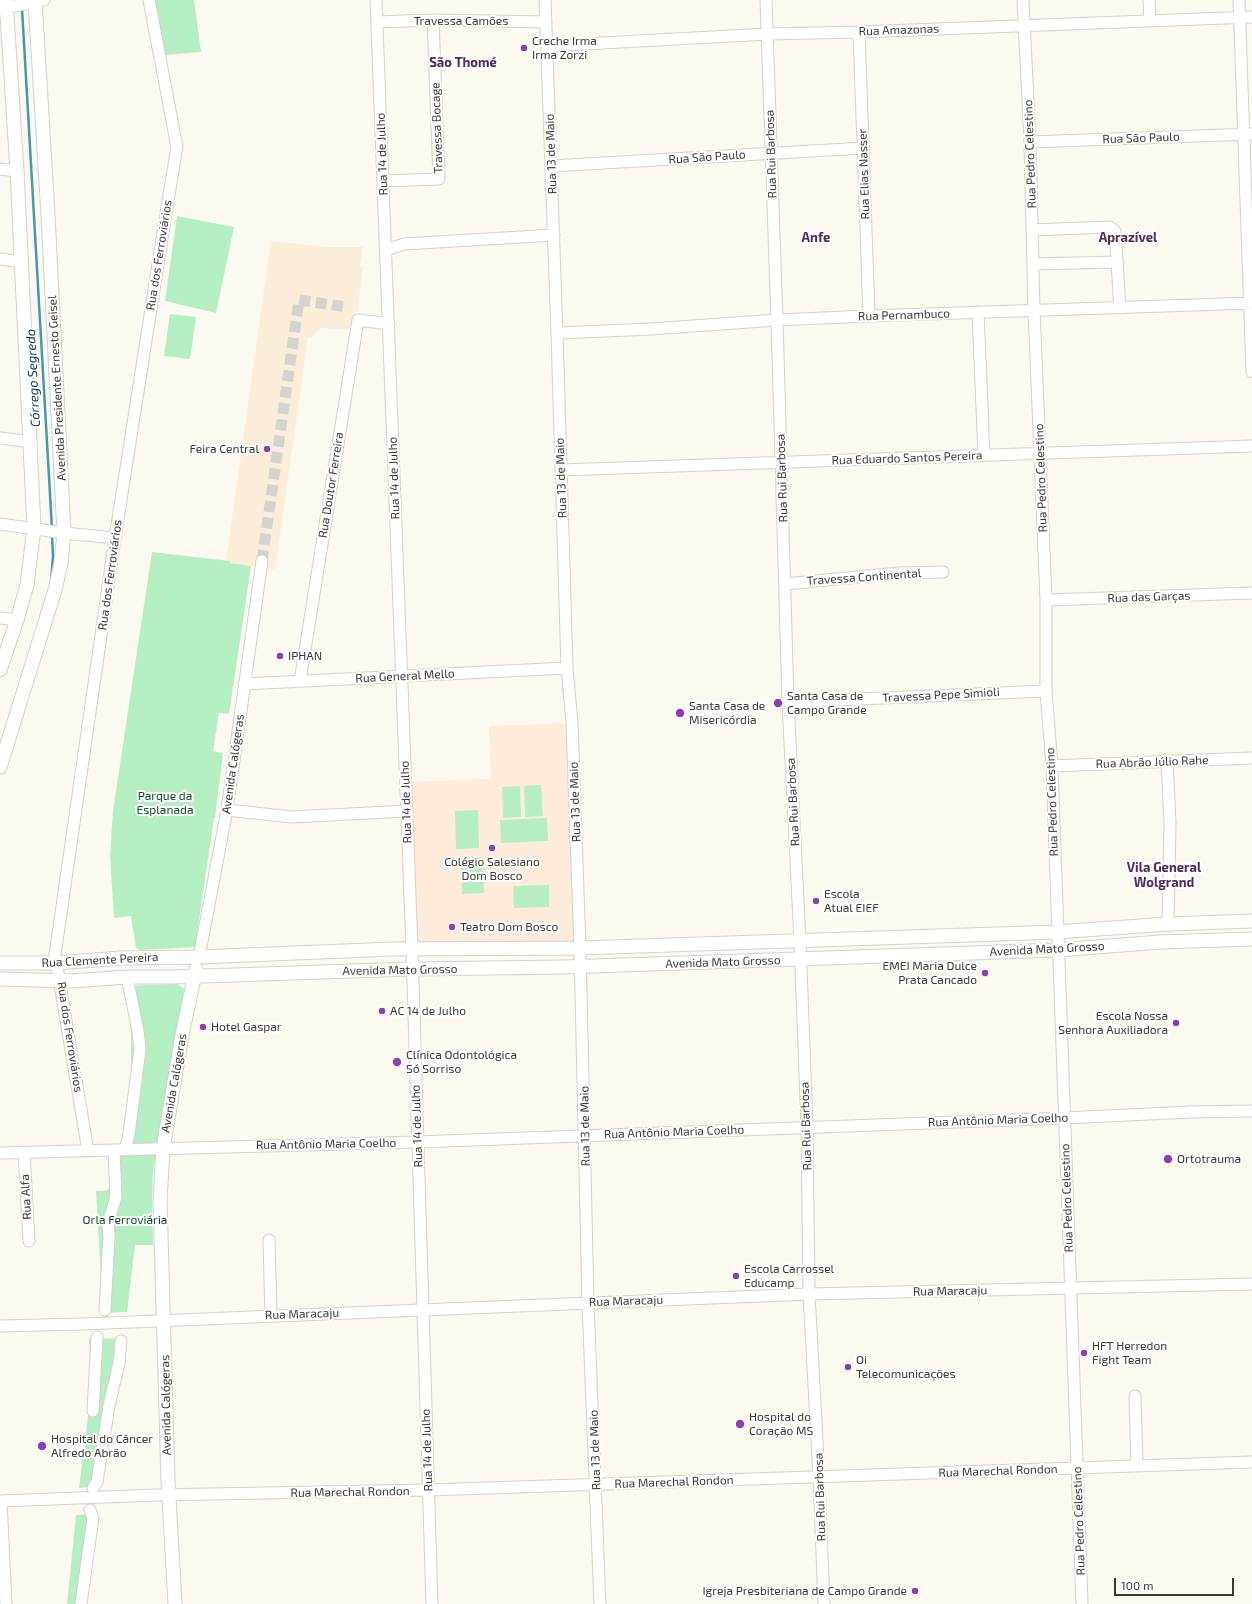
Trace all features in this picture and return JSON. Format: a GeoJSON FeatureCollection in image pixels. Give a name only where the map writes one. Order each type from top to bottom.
{"type":"FeatureCollection","features":[{"type":"Feature","properties":{"kind":"main road","name":"Avenida Presidente Ernesto Geisel"},"geometry":{"type":"LineString","coordinates":[[0,767],[55,590],[61,563],[64,533],[36,1]]}},
{"type":"Feature","properties":{"kind":"main road"},"geometry":{"type":"LineString","coordinates":[[0,670],[27,585],[35,528],[17,172],[5,7]]}},
{"type":"Feature","properties":{"kind":"main road","name":"Avenida Mato Grosso"},"geometry":{"type":"LineString","coordinates":[[199,957],[412,949],[580,948],[1057,932],[1168,924],[1252,921]]}},
{"type":"Feature","properties":{"kind":"main road"},"geometry":{"type":"LineString","coordinates":[[1160,942],[1168,932],[1168,924]]}},
{"type":"Feature","properties":{"kind":"main road","name":"Avenida Mato Grosso"},"geometry":{"type":"LineString","coordinates":[[195,975],[412,969],[581,967],[1058,950],[1160,942],[1252,939]]}},
{"type":"Feature","properties":{"kind":"main road","name":"Rua Clemente Pereira"},"geometry":{"type":"LineString","coordinates":[[0,963],[56,963],[125,957],[199,957]]}},
{"type":"Feature","properties":{"kind":"main road","name":"Avenida Calógeras"},"geometry":{"type":"LineString","coordinates":[[174,1604],[169,1495],[160,1200],[163,1148],[182,1035],[199,957]]}},
{"type":"Feature","properties":{"kind":"main road","name":"Rua Clemente Pereira"},"geometry":{"type":"LineString","coordinates":[[0,978],[72,981],[127,977],[174,977],[195,975]]}},
{"type":"Feature","properties":{"kind":"street","name":"Rua dos Ferroviários"},"geometry":{"type":"LineString","coordinates":[[88,1151],[56,963],[56,947],[115,538],[166,207],[177,147],[149,0]]}},
{"type":"Feature","properties":{"kind":"street","name":"Rua 14 de Julho"},"geometry":{"type":"LineString","coordinates":[[376,0],[412,949],[432,1604]]}},
{"type":"Feature","properties":{"kind":"street","name":"Rua 13 de Maio"},"geometry":{"type":"LineString","coordinates":[[545,0],[554,235],[567,668],[572,723],[581,967],[588,1303],[600,1604]]}},
{"type":"Feature","properties":{"kind":"street","name":"Rua Rui Barbosa"},"geometry":{"type":"LineString","coordinates":[[766,0],[772,152],[788,702],[800,940],[807,1127],[809,1294],[824,1604]]}},
{"type":"Feature","properties":{"kind":"street","name":"Rua Pedro Celestino"},"geometry":{"type":"LineString","coordinates":[[1023,0],[1030,142],[1034,310],[1046,600],[1046,691],[1052,766],[1082,1604]]}},
{"type":"Feature","properties":{"kind":"street"},"geometry":{"type":"LineString","coordinates":[[1149,0],[1150,21]]}},
{"type":"Feature","properties":{"kind":"street"},"geometry":{"type":"LineString","coordinates":[[1239,0],[1248,135],[1252,372]]}},
{"type":"Feature","properties":{"kind":"street"},"geometry":{"type":"LineString","coordinates":[[5,7],[36,1]]}},
{"type":"Feature","properties":{"kind":"street","name":"Rua Amazonas"},"geometry":{"type":"LineString","coordinates":[[547,46],[767,34],[860,32],[1252,17]]}},
{"type":"Feature","properties":{"kind":"street","name":"Travessa Camões"},"geometry":{"type":"LineString","coordinates":[[377,22],[433,20],[546,22]]}},
{"type":"Feature","properties":{"kind":"street","name":"Travessa Bocage"},"geometry":{"type":"LineString","coordinates":[[383,181],[439,179],[433,20]]}},
{"type":"Feature","properties":{"kind":"street","name":"Rua Elias Nasser"},"geometry":{"type":"LineString","coordinates":[[860,32],[869,316]]}},
{"type":"Feature","properties":{"kind":"street","name":"Rua São Paulo"},"geometry":{"type":"LineString","coordinates":[[1030,142],[1248,135]]}},
{"type":"Feature","properties":{"kind":"street","name":"Rua São Paulo"},"geometry":{"type":"LineString","coordinates":[[551,166],[772,152],[864,148]]}},
{"type":"Feature","properties":{"kind":"street"},"geometry":{"type":"LineString","coordinates":[[0,169],[17,172]]}},
{"type":"Feature","properties":{"kind":"street"},"geometry":{"type":"LineString","coordinates":[[1032,230],[1110,227],[1115,231],[1120,308]]}},
{"type":"Feature","properties":{"kind":"street"},"geometry":{"type":"LineString","coordinates":[[386,250],[404,244],[554,235]]}},
{"type":"Feature","properties":{"kind":"street"},"geometry":{"type":"LineString","coordinates":[[0,259],[21,262]]}},
{"type":"Feature","properties":{"kind":"street"},"geometry":{"type":"LineString","coordinates":[[1033,264],[1118,262]]}},
{"type":"Feature","properties":{"kind":"street","name":"Rua Pernambuco"},"geometry":{"type":"LineString","coordinates":[[557,332],[651,329],[777,320],[869,316],[1250,303]]}},
{"type":"Feature","properties":{"kind":"street"},"geometry":{"type":"LineString","coordinates":[[978,312],[984,455]]}},
{"type":"Feature","properties":{"kind":"street","name":"Rua Doutor Ferreira"},"geometry":{"type":"LineString","coordinates":[[300,681],[358,320],[389,324]]}},
{"type":"Feature","properties":{"kind":"street"},"geometry":{"type":"LineString","coordinates":[[0,438],[31,442]]}},
{"type":"Feature","properties":{"kind":"street","name":"Rua Eduardo Santos Pereira"},"geometry":{"type":"LineString","coordinates":[[561,470],[1252,446]]}},
{"type":"Feature","properties":{"kind":"street"},"geometry":{"type":"LineString","coordinates":[[0,524],[115,538]]}},
{"type":"Feature","properties":{"kind":"street","name":"Avenida Calógeras"},"geometry":{"type":"LineString","coordinates":[[199,957],[227,810],[261,564]]}},
{"type":"Feature","properties":{"kind":"street","name":"Travessa Continental"},"geometry":{"type":"LineString","coordinates":[[785,584],[899,573],[943,572]]}},
{"type":"Feature","properties":{"kind":"street","name":"Rua das Garças"},"geometry":{"type":"LineString","coordinates":[[1046,600],[1252,593]]}},
{"type":"Feature","properties":{"kind":"street"},"geometry":{"type":"LineString","coordinates":[[0,618],[17,620]]}},
{"type":"Feature","properties":{"kind":"street","name":"Rua General Mello"},"geometry":{"type":"LineString","coordinates":[[244,684],[567,668]]}},
{"type":"Feature","properties":{"kind":"street","name":"Travessa Pepe Simioli"},"geometry":{"type":"LineString","coordinates":[[788,702],[1046,691]]}},
{"type":"Feature","properties":{"kind":"street","name":"Rua Abrão Júlio Rahe"},"geometry":{"type":"LineString","coordinates":[[1052,766],[1252,758]]}},
{"type":"Feature","properties":{"kind":"street"},"geometry":{"type":"LineString","coordinates":[[1167,761],[1170,823],[1168,924]]}},
{"type":"Feature","properties":{"kind":"street"},"geometry":{"type":"LineString","coordinates":[[227,810],[292,817],[407,811]]}},
{"type":"Feature","properties":{"kind":"street"},"geometry":{"type":"LineString","coordinates":[[126,1150],[140,1049],[138,1031],[127,977]]}},
{"type":"Feature","properties":{"kind":"street","name":"Rua Antônio Maria Coelho"},"geometry":{"type":"LineString","coordinates":[[0,1153],[418,1142],[1191,1112],[1252,1111]]}},
{"type":"Feature","properties":{"kind":"street"},"geometry":{"type":"LineString","coordinates":[[105,1310],[109,1237],[108,1223],[116,1197],[114,1150]]}},
{"type":"Feature","properties":{"kind":"street","name":"Rua Alfa"},"geometry":{"type":"LineString","coordinates":[[24,1152],[29,1242]]}},
{"type":"Feature","properties":{"kind":"street"},"geometry":{"type":"LineString","coordinates":[[269,1240],[272,1316]]}},
{"type":"Feature","properties":{"kind":"street","name":"Rua Maracaju"},"geometry":{"type":"LineString","coordinates":[[0,1326],[83,1324],[809,1294],[1252,1284]]}},
{"type":"Feature","properties":{"kind":"street"},"geometry":{"type":"LineString","coordinates":[[93,1411],[97,1337]]}},
{"type":"Feature","properties":{"kind":"street"},"geometry":{"type":"LineString","coordinates":[[93,1488],[97,1482],[109,1406],[119,1363],[121,1341]]}},
{"type":"Feature","properties":{"kind":"street"},"geometry":{"type":"LineString","coordinates":[[1135,1396],[1137,1466]]}},
{"type":"Feature","properties":{"kind":"street","name":"Rua Marechal Rondon"},"geometry":{"type":"LineString","coordinates":[[1,1501],[169,1495],[596,1485],[1252,1462]]}},
{"type":"Feature","properties":{"kind":"street"},"geometry":{"type":"LineString","coordinates":[[1,1501],[6,1604]]}},
{"type":"Feature","properties":{"kind":"street"},"geometry":{"type":"LineString","coordinates":[[81,1604],[92,1518],[90,1510]]}},
{"type":"Feature","properties":{"kind":"shaded area","name":"Feira Central"},"geometry":{"type":"Polygon","coordinates":[[[271,241],[327,247],[363,247],[360,267],[363,267],[357,314],[351,321],[349,330],[321,328],[311,337],[308,337],[275,569],[230,563],[226,561],[271,241]]]}},
{"type":"Feature","properties":{"kind":"shaded area","name":"Colégio Salesiano Dom Bosco"},"geometry":{"type":"Polygon","coordinates":[[[572,723],[580,948],[412,949],[406,782],[491,779],[489,726],[572,723]]]}},
{"type":"Feature","properties":{"kind":"green space"},"geometry":{"type":"Polygon","coordinates":[[[155,0],[194,0],[201,52],[165,55],[155,0]]]}},
{"type":"Feature","properties":{"kind":"green space"},"geometry":{"type":"Polygon","coordinates":[[[177,216],[234,227],[216,313],[165,301],[177,216]]]}},
{"type":"Feature","properties":{"kind":"green space"},"geometry":{"type":"Polygon","coordinates":[[[170,314],[196,317],[190,359],[164,356],[170,314]]]}},
{"type":"Feature","properties":{"kind":"green space","name":"Parque da Esplanada"},"geometry":{"type":"Polygon","coordinates":[[[152,552],[230,561],[230,563],[251,566],[229,714],[219,713],[213,751],[223,753],[215,818],[195,947],[141,950],[136,948],[131,916],[114,918],[110,855],[113,811],[152,552]]]}},
{"type":"Feature","properties":{"kind":"green space"},"geometry":{"type":"Polygon","coordinates":[[[541,785],[543,816],[525,817],[524,786],[541,785]]]}},
{"type":"Feature","properties":{"kind":"green space"},"geometry":{"type":"Polygon","coordinates":[[[520,786],[521,817],[503,818],[502,787],[520,786]]]}},
{"type":"Feature","properties":{"kind":"green space"},"geometry":{"type":"Polygon","coordinates":[[[478,810],[479,848],[456,849],[455,811],[478,810]]]}},
{"type":"Feature","properties":{"kind":"green space"},"geometry":{"type":"Polygon","coordinates":[[[547,818],[548,841],[501,843],[500,820],[547,818]]]}},
{"type":"Feature","properties":{"kind":"green space"},"geometry":{"type":"Polygon","coordinates":[[[483,857],[484,893],[462,894],[461,858],[483,857]]]}},
{"type":"Feature","properties":{"kind":"green space"},"geometry":{"type":"Polygon","coordinates":[[[549,885],[549,907],[514,908],[513,886],[549,885]]]}},
{"type":"Feature","properties":{"kind":"green space","name":"Orla Ferroviária"},"geometry":{"type":"Polygon","coordinates":[[[177,984],[184,989],[153,1171],[153,1245],[135,1245],[127,1312],[100,1313],[101,1279],[96,1191],[105,1191],[113,1185],[113,1165],[127,1134],[131,1095],[131,1035],[129,1011],[123,986],[177,984]]]}},
{"type":"Feature","properties":{"kind":"green space"},"geometry":{"type":"Polygon","coordinates":[[[127,1338],[125,1362],[111,1414],[100,1486],[79,1488],[91,1392],[89,1339],[127,1338]]]}},
{"type":"Feature","properties":{"kind":"green space"},"geometry":{"type":"Polygon","coordinates":[[[97,1514],[86,1604],[67,1604],[76,1515],[97,1514]]]}},
{"type":"Feature","properties":{"kind":"waterway","name":"Córrego Segredo"},"geometry":{"type":"LineString","coordinates":[[22,8],[52,529]]}},
{"type":"Feature","properties":{"kind":"waterway","name":"Córrego Segredo"},"geometry":{"type":"LineString","coordinates":[[51,581],[53,556],[52,534]]}},
{"type":"Feature","properties":{"kind":"tunnel"},"geometry":{"type":"LineString","coordinates":[[262,561],[299,300],[346,307]]}},
{"type":"Feature","properties":{"kind":"place","name":"Creche Irma Irma Zorzi"},"geometry":{"type":"Point","coordinates":[524,48]}},
{"type":"Feature","properties":{"kind":"place","name":"Feira Central"},"geometry":{"type":"Point","coordinates":[267,449]}},
{"type":"Feature","properties":{"kind":"place","name":"IPHAN"},"geometry":{"type":"Point","coordinates":[280,656]}},
{"type":"Feature","properties":{"kind":"place","name":"Santa Casa de Campo Grande"},"geometry":{"type":"Point","coordinates":[778,703]}},
{"type":"Feature","properties":{"kind":"place","name":"Santa Casa de Misericórdia"},"geometry":{"type":"Point","coordinates":[680,713]}},
{"type":"Feature","properties":{"kind":"place","name":"Colégio Salesiano Dom Bosco"},"geometry":{"type":"Point","coordinates":[492,848]}},
{"type":"Feature","properties":{"kind":"place","name":"Escola Atual EIEF"},"geometry":{"type":"Point","coordinates":[816,901]}},
{"type":"Feature","properties":{"kind":"place","name":"Teatro Dom Bosco"},"geometry":{"type":"Point","coordinates":[452,927]}},
{"type":"Feature","properties":{"kind":"place","name":"EMEI Maria Dulce Prata Cancado"},"geometry":{"type":"Point","coordinates":[985,973]}},
{"type":"Feature","properties":{"kind":"place","name":"AC 14 de Julho"},"geometry":{"type":"Point","coordinates":[382,1011]}},
{"type":"Feature","properties":{"kind":"place","name":"Escola Nossa Senhora Auxiliadora"},"geometry":{"type":"Point","coordinates":[1176,1023]}},
{"type":"Feature","properties":{"kind":"place","name":"Hotel Gaspar"},"geometry":{"type":"Point","coordinates":[203,1027]}},
{"type":"Feature","properties":{"kind":"place","name":"Clínica Odontológica Só Sorriso"},"geometry":{"type":"Point","coordinates":[397,1062]}},
{"type":"Feature","properties":{"kind":"place","name":"Ortotrauma"},"geometry":{"type":"Point","coordinates":[1168,1159]}},
{"type":"Feature","properties":{"kind":"place","name":"Escola Carrossel Educamp"},"geometry":{"type":"Point","coordinates":[736,1276]}},
{"type":"Feature","properties":{"kind":"place","name":"HFT Herredon Fight Team"},"geometry":{"type":"Point","coordinates":[1084,1353]}},
{"type":"Feature","properties":{"kind":"place","name":"Oi Telecomunicações"},"geometry":{"type":"Point","coordinates":[848,1367]}},
{"type":"Feature","properties":{"kind":"place","name":"Hospital do Coração MS"},"geometry":{"type":"Point","coordinates":[740,1424]}},
{"type":"Feature","properties":{"kind":"place","name":"Hospital do Câncer Alfredo Abrão"},"geometry":{"type":"Point","coordinates":[42,1446]}},
{"type":"Feature","properties":{"kind":"place","name":"Igreja Presbiteriana de Campo Grande"},"geometry":{"type":"Point","coordinates":[915,1591]}},
{"type":"Feature","properties":{"kind":"district","name":"São Thomé"},"geometry":{"type":"Point","coordinates":[463,63]}},
{"type":"Feature","properties":{"kind":"district","name":"Anfe"},"geometry":{"type":"Point","coordinates":[816,238]}},
{"type":"Feature","properties":{"kind":"district","name":"Aprazível"},"geometry":{"type":"Point","coordinates":[1128,238]}},
{"type":"Feature","properties":{"kind":"district","name":"Vila General Wolgrand"},"geometry":{"type":"Point","coordinates":[1164,876]}}]}
